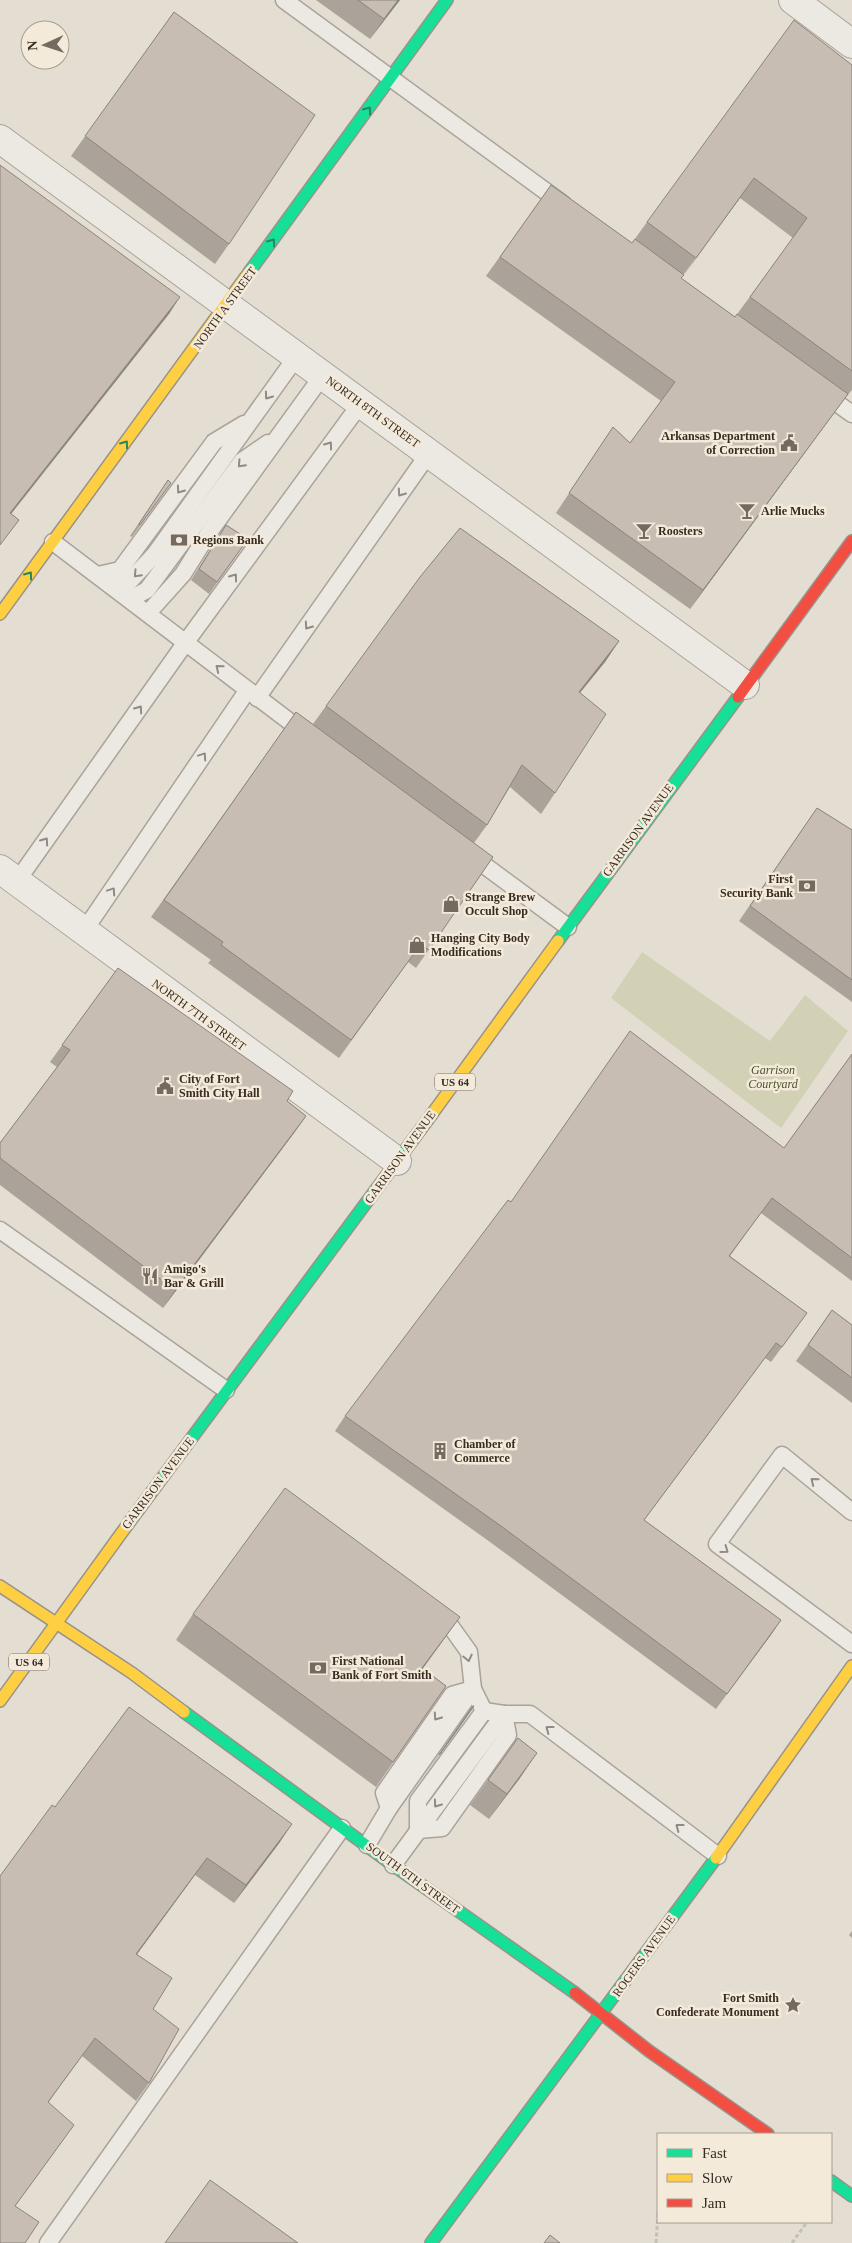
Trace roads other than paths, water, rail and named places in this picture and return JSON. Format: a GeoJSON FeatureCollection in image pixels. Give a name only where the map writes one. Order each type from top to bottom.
{"type":"FeatureCollection","features":[{"type":"Feature","properties":{"kind":"street","name":"NORTH A STREET"},"geometry":{"type":"LineString","coordinates":[[0,614],[227,305],[447,0]]}},
{"type":"Feature","properties":{"kind":"street"},"geometry":{"type":"LineString","coordinates":[[793,0],[852,44]]}},
{"type":"Feature","properties":{"kind":"street","name":"NORTH 8TH STREET"},"geometry":{"type":"LineString","coordinates":[[0,139],[745,684]]}},
{"type":"Feature","properties":{"kind":"street","name":"GARRISON AVENUE"},"geometry":{"type":"LineString","coordinates":[[0,1701],[226,1390],[398,1161],[745,684],[852,541]]}},
{"type":"Feature","properties":{"kind":"street","name":"NORTH 7TH STREET"},"geometry":{"type":"LineString","coordinates":[[8,875],[398,1161]]}},
{"type":"Feature","properties":{"kind":"street","name":"SOUTH 6TH STREET"},"geometry":{"type":"LineString","coordinates":[[0,1586],[132,1673],[393,1865],[556,1979],[648,2050],[767,2133]]}},
{"type":"Feature","properties":{"kind":"street","name":"ROGERS AVENUE"},"geometry":{"type":"LineString","coordinates":[[432,2243],[718,1856],[852,1666]]}},
{"type":"Feature","properties":{"kind":"street"},"geometry":{"type":"LineString","coordinates":[[832,2182],[852,2196]]}},
{"type":"Feature","properties":{"kind":"lane"},"geometry":{"type":"LineString","coordinates":[[284,0],[573,212]]}},
{"type":"Feature","properties":{"kind":"lane"},"geometry":{"type":"LineString","coordinates":[[115,588],[128,583],[155,554],[297,356]]}},
{"type":"Feature","properties":{"kind":"lane"},"geometry":{"type":"LineString","coordinates":[[148,613],[183,574],[210,531],[323,375]]}},
{"type":"Feature","properties":{"kind":"lane"},"geometry":{"type":"LineString","coordinates":[[806,381],[852,414]]}},
{"type":"Feature","properties":{"kind":"lane"},"geometry":{"type":"LineString","coordinates":[[8,875],[186,642],[361,403]]}},
{"type":"Feature","properties":{"kind":"lane"},"geometry":{"type":"LineString","coordinates":[[98,575],[120,570],[214,442],[251,420]]}},
{"type":"Feature","properties":{"kind":"lane"},"geometry":{"type":"LineString","coordinates":[[130,598],[147,590],[242,461],[280,434]]}},
{"type":"Feature","properties":{"kind":"lane"},"geometry":{"type":"LineString","coordinates":[[84,931],[252,694],[429,453]]}},
{"type":"Feature","properties":{"kind":"lane"},"geometry":{"type":"LineString","coordinates":[[53,542],[130,598],[320,745]]}},
{"type":"Feature","properties":{"kind":"lane"},"geometry":{"type":"LineString","coordinates":[[455,844],[568,927]]}},
{"type":"Feature","properties":{"kind":"lane"},"geometry":{"type":"LineString","coordinates":[[0,1230],[226,1390]]}},
{"type":"Feature","properties":{"kind":"lane"},"geometry":{"type":"LineString","coordinates":[[852,1512],[782,1455],[717,1544],[852,1644]]}},
{"type":"Feature","properties":{"kind":"lane"},"geometry":{"type":"LineString","coordinates":[[444,1616],[469,1652],[473,1689],[484,1711]]}},
{"type":"Feature","properties":{"kind":"lane"},"geometry":{"type":"LineString","coordinates":[[367,1845],[390,1808],[473,1689]]}},
{"type":"Feature","properties":{"kind":"lane"},"geometry":{"type":"LineString","coordinates":[[484,1711],[504,1714],[530,1714],[718,1856]]}},
{"type":"Feature","properties":{"kind":"lane"},"geometry":{"type":"LineString","coordinates":[[418,1830],[418,1801],[484,1711]]}},
{"type":"Feature","properties":{"kind":"lane"},"geometry":{"type":"LineString","coordinates":[[393,1865],[504,1714]]}},
{"type":"Feature","properties":{"kind":"lane"},"geometry":{"type":"LineString","coordinates":[[48,2243],[342,1828]]}},
{"type":"Feature","properties":{"kind":"place","name":"Arkansas Department of Correction"},"geometry":{"type":"Point","coordinates":[789,443]}},
{"type":"Feature","properties":{"kind":"place","name":"Arlie Mucks"},"geometry":{"type":"Point","coordinates":[747,511]}},
{"type":"Feature","properties":{"kind":"place","name":"Roosters"},"geometry":{"type":"Point","coordinates":[644,531]}},
{"type":"Feature","properties":{"kind":"place","name":"Regions Bank"},"geometry":{"type":"Point","coordinates":[179,540]}},
{"type":"Feature","properties":{"kind":"place","name":"First Security Bank"},"geometry":{"type":"Point","coordinates":[807,886]}},
{"type":"Feature","properties":{"kind":"place","name":"Strange Brew Occult Shop"},"geometry":{"type":"Point","coordinates":[451,904]}},
{"type":"Feature","properties":{"kind":"place","name":"Hanging City Body Modifications"},"geometry":{"type":"Point","coordinates":[417,945]}},
{"type":"Feature","properties":{"kind":"place","name":"City of Fort Smith City Hall"},"geometry":{"type":"Point","coordinates":[165,1086]}},
{"type":"Feature","properties":{"kind":"place","name":"Amigo's Bar & Grill"},"geometry":{"type":"Point","coordinates":[150,1276]}},
{"type":"Feature","properties":{"kind":"place","name":"Chamber of Commerce"},"geometry":{"type":"Point","coordinates":[440,1451]}},
{"type":"Feature","properties":{"kind":"place","name":"First National Bank of Fort Smith"},"geometry":{"type":"Point","coordinates":[318,1668]}},
{"type":"Feature","properties":{"kind":"place","name":"Fort Smith Confederate Monument"},"geometry":{"type":"Point","coordinates":[793,2005]}},
{"type":"Feature","properties":{"kind":"park label","name":"Garrison Courtyard"},"geometry":{"type":"Point","coordinates":[773,1077]}}]}
